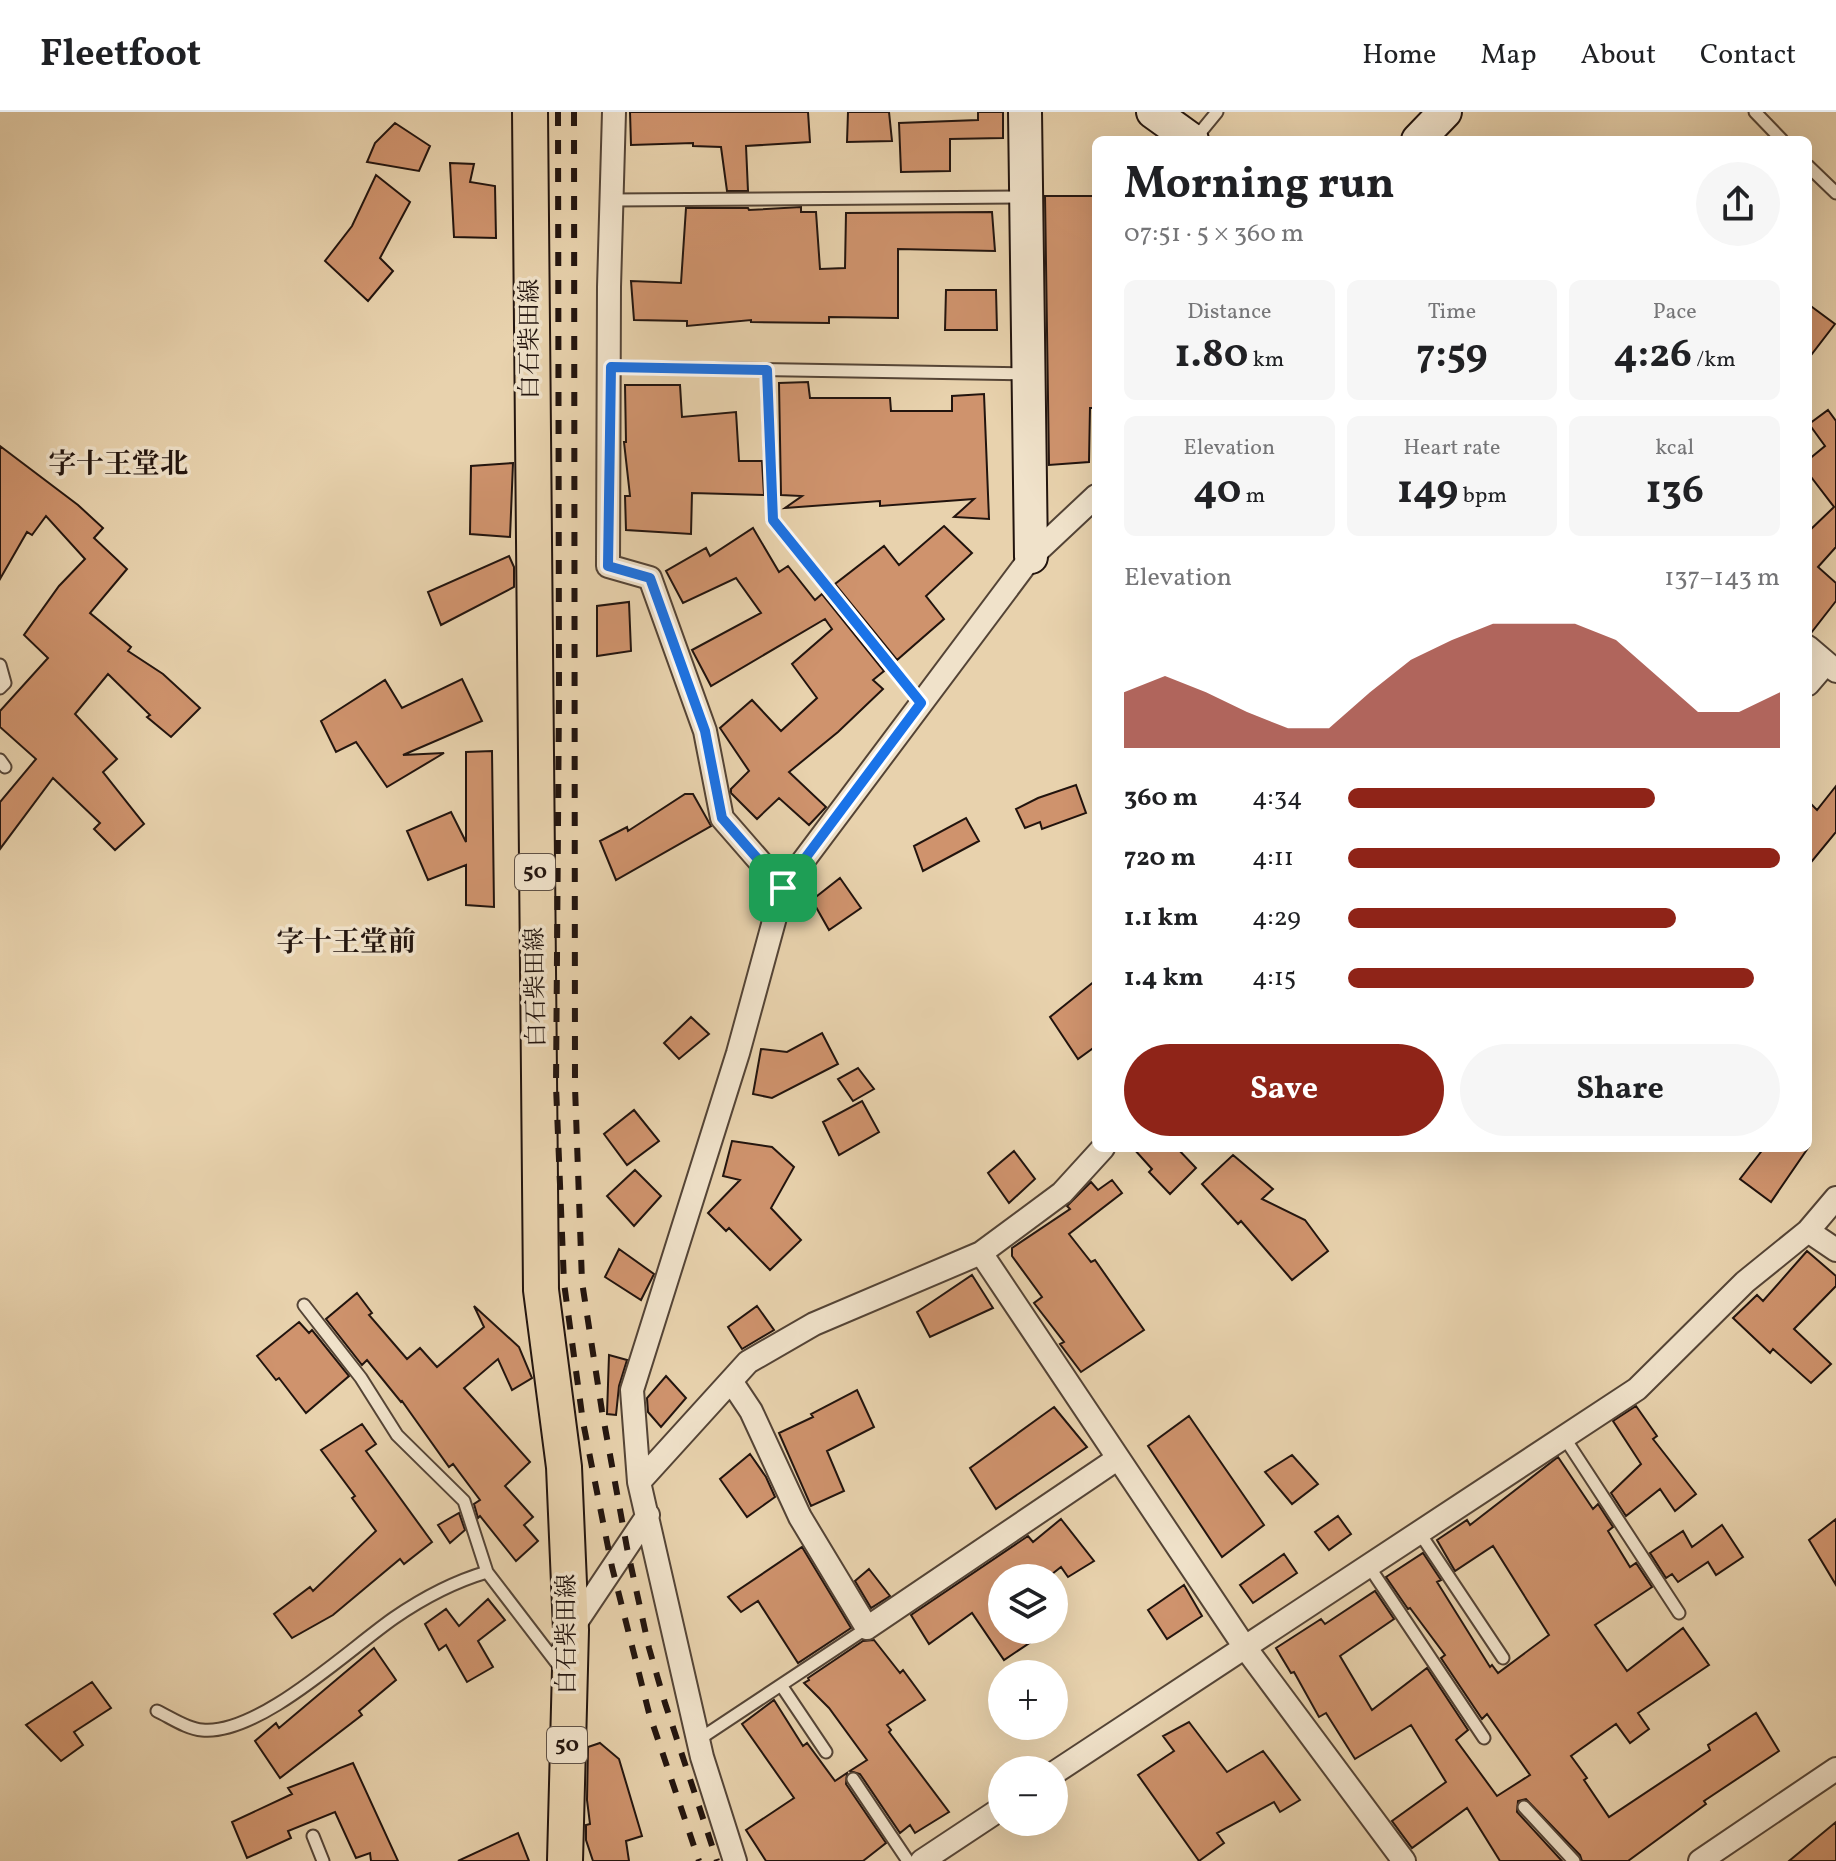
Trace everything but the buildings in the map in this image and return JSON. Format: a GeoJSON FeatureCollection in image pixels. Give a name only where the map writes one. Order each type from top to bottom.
{"type":"FeatureCollection","features":[{"type":"Feature","properties":{"kind":"main road","name":"白石柴田線"},"geometry":{"type":"LineString","coordinates":[[530,112],[541,1290],[564,1467],[571,1630],[565,1861]]}},
{"type":"Feature","properties":{"kind":"street"},"geometry":{"type":"LineString","coordinates":[[614,112],[609,287],[608,566],[650,578],[705,731],[722,818],[783,888]]}},
{"type":"Feature","properties":{"kind":"street"},"geometry":{"type":"LineString","coordinates":[[1025,112],[1031,557]]}},
{"type":"Feature","properties":{"kind":"street"},"geometry":{"type":"LineString","coordinates":[[1153,112],[1187,136]]}},
{"type":"Feature","properties":{"kind":"street"},"geometry":{"type":"LineString","coordinates":[[1422,136],[1445,112]]}},
{"type":"Feature","properties":{"kind":"street"},"geometry":{"type":"LineString","coordinates":[[735,1861],[698,1740],[639,1482],[632,1390],[738,1053],[783,888],[1031,557],[1092,500]]}},
{"type":"Feature","properties":{"kind":"street"},"geometry":{"type":"LineString","coordinates":[[1812,650],[1831,663],[1812,680]]}},
{"type":"Feature","properties":{"kind":"street"},"geometry":{"type":"LineString","coordinates":[[639,1482],[748,1362],[814,1324],[981,1253],[1062,1193],[1099,1152]]}},
{"type":"Feature","properties":{"kind":"street"},"geometry":{"type":"LineString","coordinates":[[1068,1764],[1637,1389],[1745,1282],[1808,1231],[1836,1198]]}},
{"type":"Feature","properties":{"kind":"street"},"geometry":{"type":"LineString","coordinates":[[1808,1231],[1836,1250]]}},
{"type":"Feature","properties":{"kind":"street"},"geometry":{"type":"LineString","coordinates":[[981,1253],[1244,1646],[1404,1861]]}},
{"type":"Feature","properties":{"kind":"street"},"geometry":{"type":"LineString","coordinates":[[731,1381],[751,1411],[800,1517],[867,1628],[1117,1459]]}},
{"type":"Feature","properties":{"kind":"street"},"geometry":{"type":"LineString","coordinates":[[571,1630],[648,1515]]}},
{"type":"Feature","properties":{"kind":"street"},"geometry":{"type":"LineString","coordinates":[[1700,1861],[1836,1769]]}},
{"type":"Feature","properties":{"kind":"street"},"geometry":{"type":"LineString","coordinates":[[922,1861],[988,1817]]}},
{"type":"Feature","properties":{"kind":"lane"},"geometry":{"type":"LineString","coordinates":[[1196,136],[1217,112]]}},
{"type":"Feature","properties":{"kind":"lane"},"geometry":{"type":"LineString","coordinates":[[1755,112],[1778,136]]}},
{"type":"Feature","properties":{"kind":"lane"},"geometry":{"type":"LineString","coordinates":[[1812,170],[1836,193]]}},
{"type":"Feature","properties":{"kind":"lane"},"geometry":{"type":"LineString","coordinates":[[612,200],[1026,197]]}},
{"type":"Feature","properties":{"kind":"lane"},"geometry":{"type":"LineString","coordinates":[[611,367],[1028,374]]}},
{"type":"Feature","properties":{"kind":"lane"},"geometry":{"type":"LineString","coordinates":[[767,370],[773,520],[921,703]]}},
{"type":"Feature","properties":{"kind":"lane"},"geometry":{"type":"LineString","coordinates":[[0,665],[5,683],[0,688]]}},
{"type":"Feature","properties":{"kind":"lane"},"geometry":{"type":"LineString","coordinates":[[304,1305],[361,1378],[397,1435],[464,1501],[487,1572],[569,1680]]}},
{"type":"Feature","properties":{"kind":"lane"},"geometry":{"type":"LineString","coordinates":[[1564,1437],[1679,1613]]}},
{"type":"Feature","properties":{"kind":"lane"},"geometry":{"type":"LineString","coordinates":[[1419,1532],[1503,1658]]}},
{"type":"Feature","properties":{"kind":"lane"},"geometry":{"type":"LineString","coordinates":[[1368,1565],[1484,1738]]}},
{"type":"Feature","properties":{"kind":"lane"},"geometry":{"type":"LineString","coordinates":[[157,1711],[199,1730],[228,1729],[295,1694],[407,1610],[456,1581],[487,1572]]}},
{"type":"Feature","properties":{"kind":"lane"},"geometry":{"type":"LineString","coordinates":[[698,1740],[867,1628]]}},
{"type":"Feature","properties":{"kind":"lane"},"geometry":{"type":"LineString","coordinates":[[781,1685],[826,1752]]}},
{"type":"Feature","properties":{"kind":"lane"},"geometry":{"type":"LineString","coordinates":[[853,1779],[908,1861]]}},
{"type":"Feature","properties":{"kind":"lane"},"geometry":{"type":"LineString","coordinates":[[1524,1807],[1574,1861]]}},
{"type":"Feature","properties":{"kind":"lane"},"geometry":{"type":"LineString","coordinates":[[313,1836],[323,1861]]}},
{"type":"Feature","properties":{"kind":"railway"},"geometry":{"type":"LineString","coordinates":[[558,112],[556,1086],[564,1283],[583,1422],[612,1567],[649,1713],[699,1861]]}},
{"type":"Feature","properties":{"kind":"railway"},"geometry":{"type":"LineString","coordinates":[[574,112],[575,1087],[582,1282],[627,1548],[649,1648],[717,1861]]}},
{"type":"Feature","properties":{"kind":"district","name":"字十王堂北"},"geometry":{"type":"Point","coordinates":[118,465]}},
{"type":"Feature","properties":{"kind":"district","name":"字十王堂前"},"geometry":{"type":"Point","coordinates":[346,943]}},
{"type":"Feature","properties":{"kind":"route"},"geometry":{"type":"LineString","coordinates":[[611,367],[767,370],[773,520],[921,703],[783,888],[722,818],[705,731],[650,578],[608,566],[611,367]]}}]}
